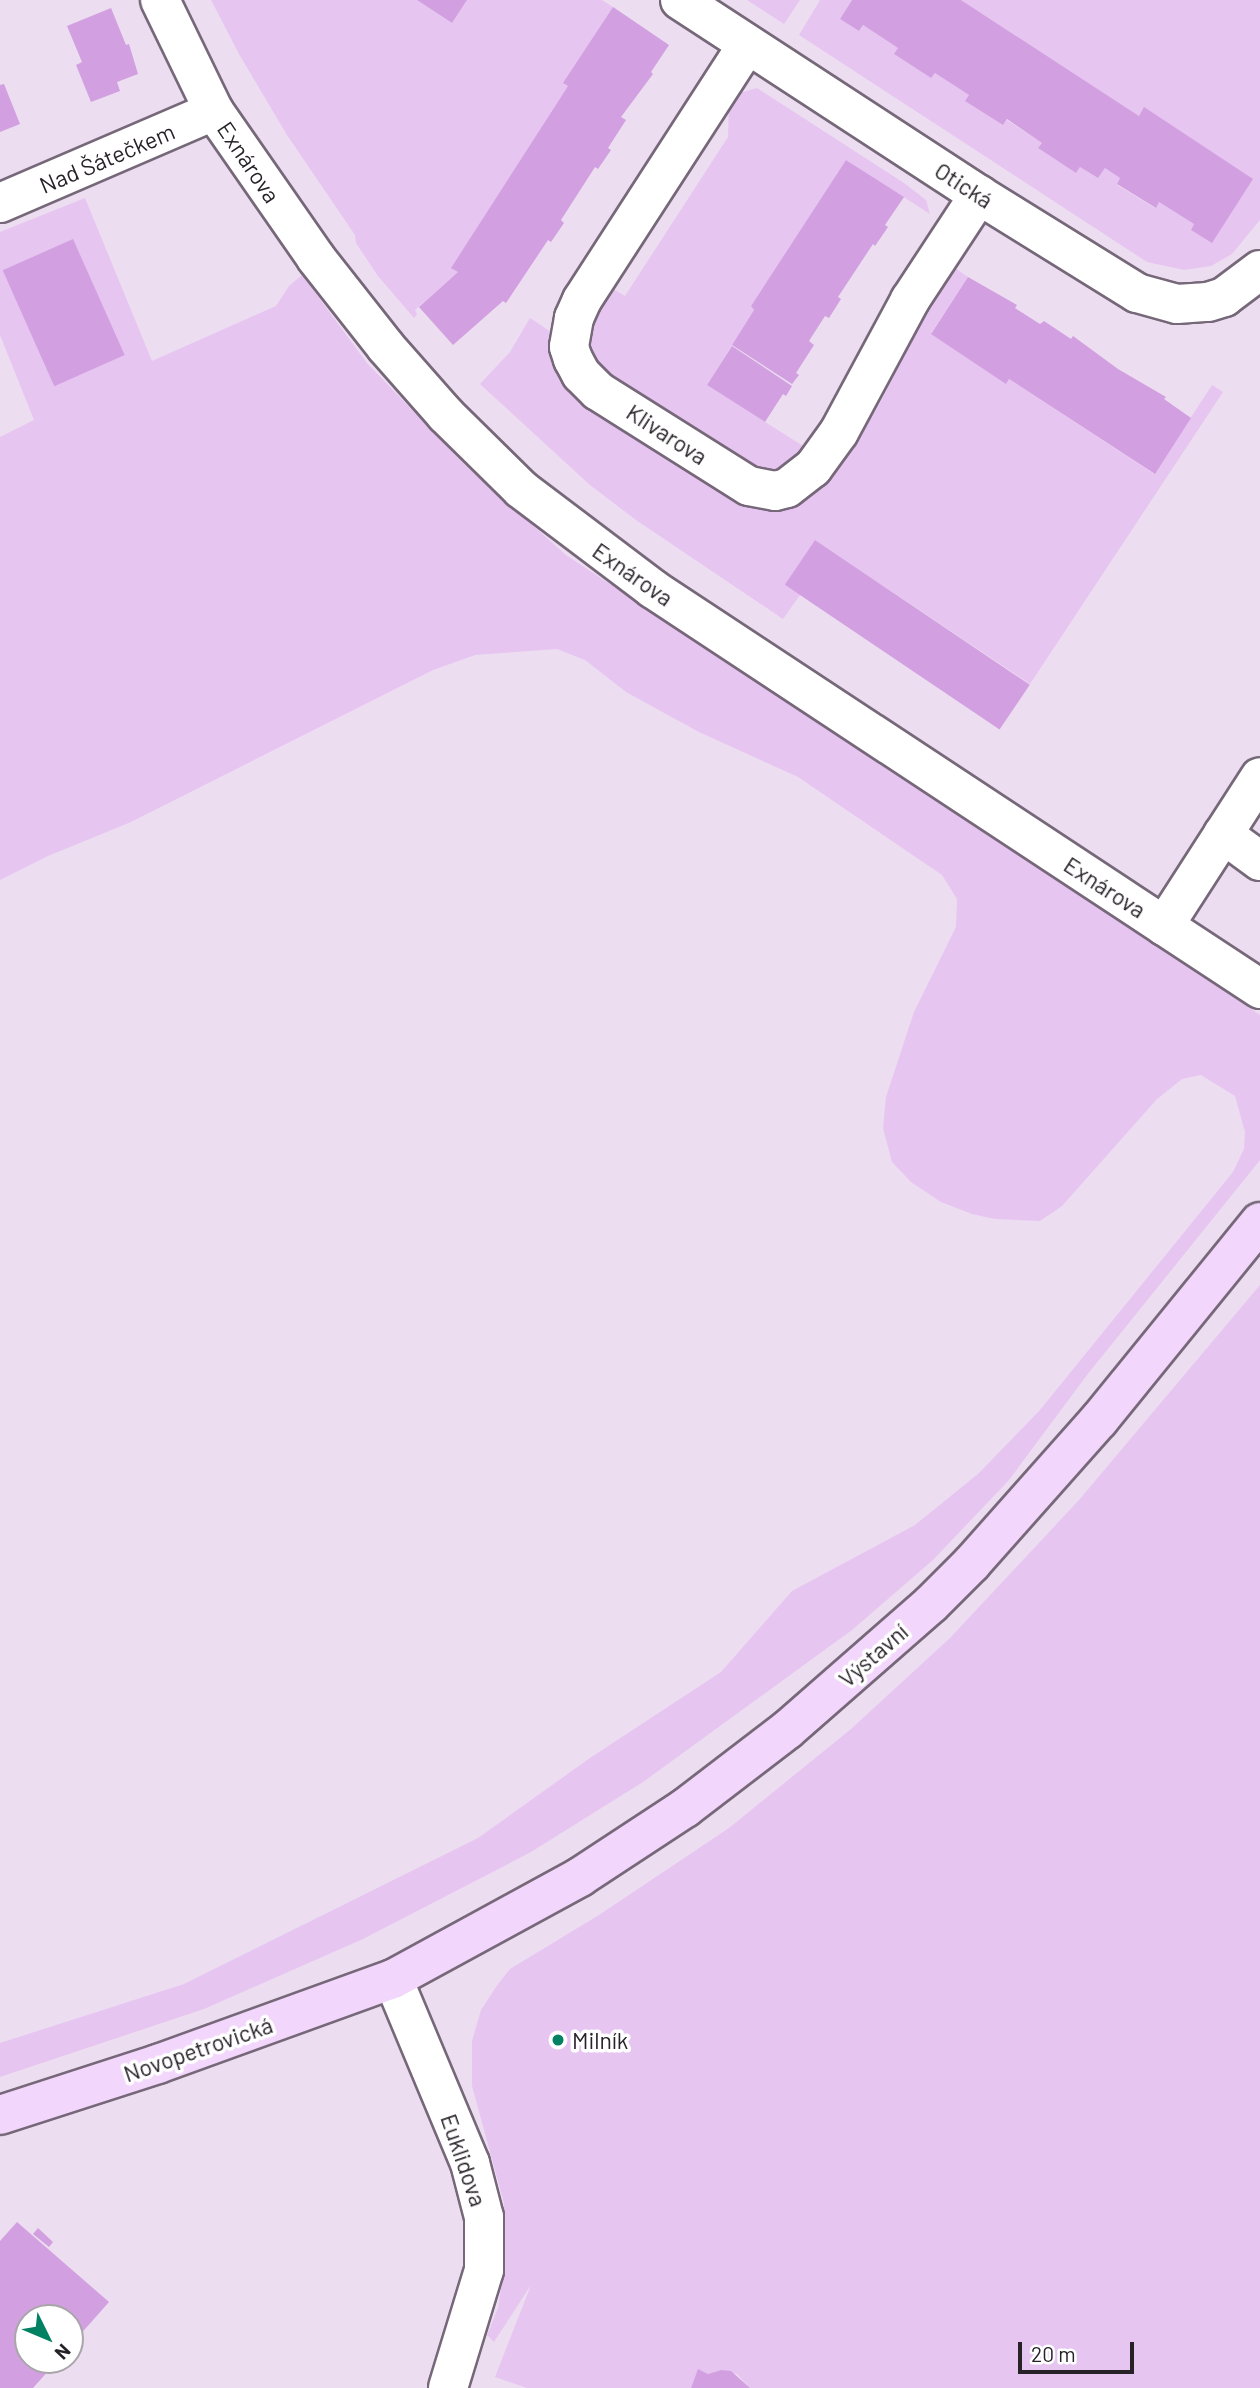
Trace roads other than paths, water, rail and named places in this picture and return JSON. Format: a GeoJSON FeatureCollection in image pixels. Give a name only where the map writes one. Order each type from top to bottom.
{"type":"FeatureCollection","features":[{"type":"Feature","properties":{"kind":"main road","name":"Výstavní"},"geometry":{"type":"LineString","coordinates":[[393,1979],[580,1877],[685,1808],[798,1721],[931,1604],[972,1563],[1099,1420],[1260,1222]]}},
{"type":"Feature","properties":{"kind":"main road","name":"Novopetrovická"},"geometry":{"type":"LineString","coordinates":[[0,2115],[158,2064],[393,1979]]}},
{"type":"Feature","properties":{"kind":"street","name":"Exnárova"},"geometry":{"type":"LineString","coordinates":[[160,0],[214,111],[316,258],[386,346],[446,415],[521,489],[653,589],[1260,989]]}},
{"type":"Feature","properties":{"kind":"street","name":"Otická"},"geometry":{"type":"LineString","coordinates":[[680,0],[1124,286],[1177,304],[1208,302],[1224,297],[1260,270]]}},
{"type":"Feature","properties":{"kind":"street","name":"Klivarova"},"geometry":{"type":"LineString","coordinates":[[747,45],[582,300],[574,318],[569,347],[581,374],[598,391],[749,486],[775,491],[787,488],[813,468],[839,432],[911,300],[979,195]]}},
{"type":"Feature","properties":{"kind":"street","name":"Nad Šátečkem"},"geometry":{"type":"LineString","coordinates":[[0,204],[214,111]]}},
{"type":"Feature","properties":{"kind":"street"},"geometry":{"type":"LineString","coordinates":[[1164,926],[1260,777]]}},
{"type":"Feature","properties":{"kind":"street"},"geometry":{"type":"LineString","coordinates":[[1223,834],[1260,861]]}},
{"type":"Feature","properties":{"kind":"street","name":"Euklidova"},"geometry":{"type":"LineString","coordinates":[[393,1979],[470,2163],[484,2217],[484,2270],[448,2388]]}},
{"type":"Feature","properties":{"kind":"place","name":"Milník"},"geometry":{"type":"Point","coordinates":[558,2040]}}]}
